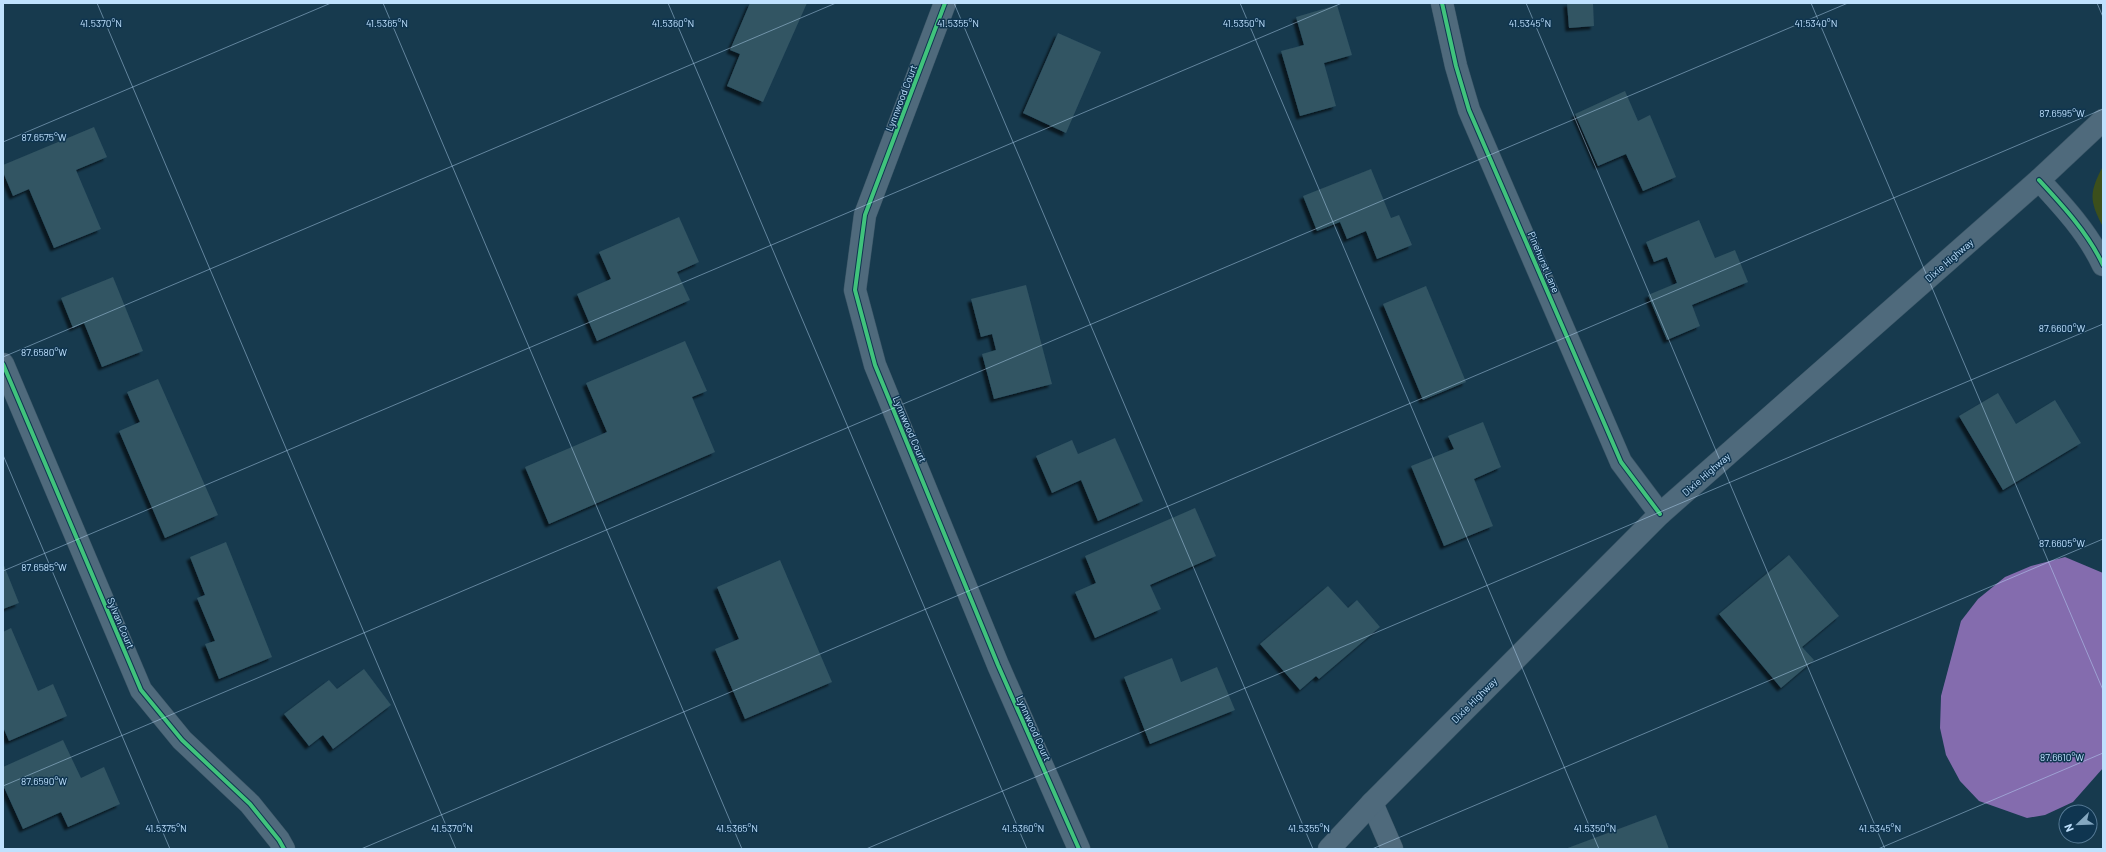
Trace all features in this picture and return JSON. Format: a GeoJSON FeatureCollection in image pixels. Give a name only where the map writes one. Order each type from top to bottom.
{"type":"FeatureCollection","features":[{"type":"Feature","properties":{"kind":"street","name":"Lynnwood Court"},"geometry":{"type":"LineString","coordinates":[[945,3],[865,215],[855,290],[875,365],[998,665],[1079,849]]}},
{"type":"Feature","properties":{"kind":"street","name":"Pinehurst Lane"},"geometry":{"type":"LineString","coordinates":[[1442,3],[1456,66],[1469,110],[1622,462],[1660,514]]}},
{"type":"Feature","properties":{"kind":"street","name":"Dixie Highway"},"geometry":{"type":"LineString","coordinates":[[1329,849],[1372,803],[1660,514],[2039,180],[2103,120]]}},
{"type":"Feature","properties":{"kind":"street"},"geometry":{"type":"LineString","coordinates":[[2039,180],[2066,208],[2096,250],[2103,265]]}},
{"type":"Feature","properties":{"kind":"street","name":"Sylvan Court"},"geometry":{"type":"LineString","coordinates":[[3,364],[141,690],[182,740],[250,804],[279,840],[284,849]]}},
{"type":"Feature","properties":{"kind":"street"},"geometry":{"type":"LineString","coordinates":[[1372,803],[1392,849]]}},
{"type":"Feature","properties":{"kind":"green space"},"geometry":{"type":"Polygon","coordinates":[[[2103,166],[2103,227],[2095,210],[2092,196],[2095,183],[2103,166]]]}},
{"type":"Feature","properties":{"kind":"shaded area"},"geometry":{"type":"Polygon","coordinates":[[[2065,557],[2103,573],[2103,768],[2073,802],[2069,804],[2058,804],[2058,809],[2045,815],[2027,818],[1979,801],[1960,781],[1946,755],[1940,728],[1941,696],[1961,621],[1978,599],[2005,577],[2031,566],[2065,557]]]}},
{"type":"Feature","properties":{"kind":"building"},"geometry":{"type":"Polygon","coordinates":[[[750,3],[807,3],[763,102],[727,86],[740,54],[730,50],[750,3]]]}},
{"type":"Feature","properties":{"kind":"building"},"geometry":{"type":"Polygon","coordinates":[[[1567,3],[1593,3],[1594,26],[1569,28],[1567,3]]]}},
{"type":"Feature","properties":{"kind":"building"},"geometry":{"type":"Polygon","coordinates":[[[1337,5],[1352,55],[1324,63],[1336,106],[1300,116],[1281,51],[1304,45],[1296,17],[1337,5]]]}},
{"type":"Feature","properties":{"kind":"building"},"geometry":{"type":"Polygon","coordinates":[[[1058,33],[1101,52],[1066,133],[1023,113],[1058,33]]]}},
{"type":"Feature","properties":{"kind":"building"},"geometry":{"type":"Polygon","coordinates":[[[1625,91],[1638,121],[1650,115],[1676,177],[1643,191],[1626,154],[1598,166],[1575,114],[1625,91]]]}},
{"type":"Feature","properties":{"kind":"building"},"geometry":{"type":"Polygon","coordinates":[[[94,127],[107,157],[76,170],[101,229],[54,248],[29,189],[13,196],[3,172],[3,165],[94,127]]]}},
{"type":"Feature","properties":{"kind":"building"},"geometry":{"type":"Polygon","coordinates":[[[1371,169],[1391,218],[1399,215],[1412,245],[1377,259],[1366,231],[1347,239],[1340,222],[1317,231],[1303,196],[1371,169]]]}},
{"type":"Feature","properties":{"kind":"building"},"geometry":{"type":"Polygon","coordinates":[[[679,217],[699,262],[677,272],[690,300],[597,341],[577,294],[611,279],[599,252],[679,217]]]}},
{"type":"Feature","properties":{"kind":"building"},"geometry":{"type":"Polygon","coordinates":[[[1699,220],[1715,258],[1735,250],[1748,282],[1692,305],[1700,326],[1667,340],[1648,295],[1677,283],[1667,257],[1654,262],[1646,242],[1699,220]]]}},
{"type":"Feature","properties":{"kind":"building"},"geometry":{"type":"Polygon","coordinates":[[[113,277],[143,351],[102,367],[84,323],[73,328],[61,298],[113,277]]]}},
{"type":"Feature","properties":{"kind":"building"},"geometry":{"type":"Polygon","coordinates":[[[1026,285],[1052,384],[994,399],[982,354],[996,350],[992,334],[981,337],[971,299],[1026,285]]]}},
{"type":"Feature","properties":{"kind":"building"},"geometry":{"type":"Polygon","coordinates":[[[1426,286],[1466,382],[1423,400],[1383,304],[1426,286]]]}},
{"type":"Feature","properties":{"kind":"building"},"geometry":{"type":"Polygon","coordinates":[[[685,341],[707,391],[692,397],[715,452],[549,524],[525,467],[607,432],[586,383],[685,341]]]}},
{"type":"Feature","properties":{"kind":"building"},"geometry":{"type":"Polygon","coordinates":[[[158,379],[218,515],[165,538],[119,431],[140,422],[127,392],[158,379]]]}},
{"type":"Feature","properties":{"kind":"building"},"geometry":{"type":"Polygon","coordinates":[[[1998,393],[2016,424],[2055,400],[2081,443],[2003,490],[1959,416],[1998,393]]]}},
{"type":"Feature","properties":{"kind":"building"},"geometry":{"type":"Polygon","coordinates":[[[1483,422],[1501,467],[1474,479],[1493,526],[1444,546],[1411,466],[1454,449],[1448,436],[1483,422]]]}},
{"type":"Feature","properties":{"kind":"building"},"geometry":{"type":"Polygon","coordinates":[[[1115,438],[1143,501],[1098,521],[1081,480],[1052,493],[1036,456],[1072,440],[1078,454],[1115,438]]]}},
{"type":"Feature","properties":{"kind":"building"},"geometry":{"type":"Polygon","coordinates":[[[1195,508],[1216,556],[1150,585],[1161,609],[1095,638],[1075,592],[1096,583],[1085,556],[1195,508]]]}},
{"type":"Feature","properties":{"kind":"building"},"geometry":{"type":"Polygon","coordinates":[[[226,542],[272,657],[219,679],[205,644],[215,641],[197,598],[205,595],[190,557],[226,542]]]}},
{"type":"Feature","properties":{"kind":"building"},"geometry":{"type":"Polygon","coordinates":[[[1789,555],[1839,616],[1802,647],[1814,660],[1781,688],[1719,614],[1789,555]]]}},
{"type":"Feature","properties":{"kind":"building"},"geometry":{"type":"Polygon","coordinates":[[[780,560],[832,682],[745,719],[715,649],[739,639],[717,587],[780,560]]]}},
{"type":"Feature","properties":{"kind":"building"},"geometry":{"type":"Polygon","coordinates":[[[3,563],[19,603],[3,609],[3,563]]]}},
{"type":"Feature","properties":{"kind":"building"},"geometry":{"type":"Polygon","coordinates":[[[1328,586],[1348,608],[1357,600],[1380,627],[1319,679],[1316,676],[1300,690],[1260,644],[1328,586]]]}},
{"type":"Feature","properties":{"kind":"building"},"geometry":{"type":"Polygon","coordinates":[[[11,628],[38,691],[53,684],[67,716],[9,741],[3,727],[3,632],[11,628]]]}},
{"type":"Feature","properties":{"kind":"building"},"geometry":{"type":"Polygon","coordinates":[[[1172,658],[1181,682],[1217,667],[1235,710],[1150,744],[1124,677],[1172,658]]]}},
{"type":"Feature","properties":{"kind":"building"},"geometry":{"type":"Polygon","coordinates":[[[364,669],[391,705],[333,749],[323,735],[309,746],[284,714],[329,680],[337,689],[364,669]]]}},
{"type":"Feature","properties":{"kind":"building"},"geometry":{"type":"Polygon","coordinates":[[[63,740],[81,778],[104,767],[120,804],[68,827],[61,812],[23,829],[3,785],[3,767],[63,740]]]}},
{"type":"Feature","properties":{"kind":"building"},"geometry":{"type":"Polygon","coordinates":[[[1656,815],[1669,849],[1565,849],[1656,815]]]}},
{"type":"Feature","properties":{"kind":"cycle path"},"geometry":{"type":"LineString","coordinates":[[945,3],[865,215],[855,290],[875,365],[998,665],[1079,849]]}},
{"type":"Feature","properties":{"kind":"cycle path"},"geometry":{"type":"LineString","coordinates":[[1442,3],[1456,66],[1469,110],[1621,462],[1660,514]]}},
{"type":"Feature","properties":{"kind":"cycle path"},"geometry":{"type":"LineString","coordinates":[[2039,180],[2066,210],[2082,231],[2097,253],[2103,265]]}},
{"type":"Feature","properties":{"kind":"cycle path"},"geometry":{"type":"LineString","coordinates":[[3,364],[141,690],[182,740],[250,804],[279,840],[284,849]]}}]}
